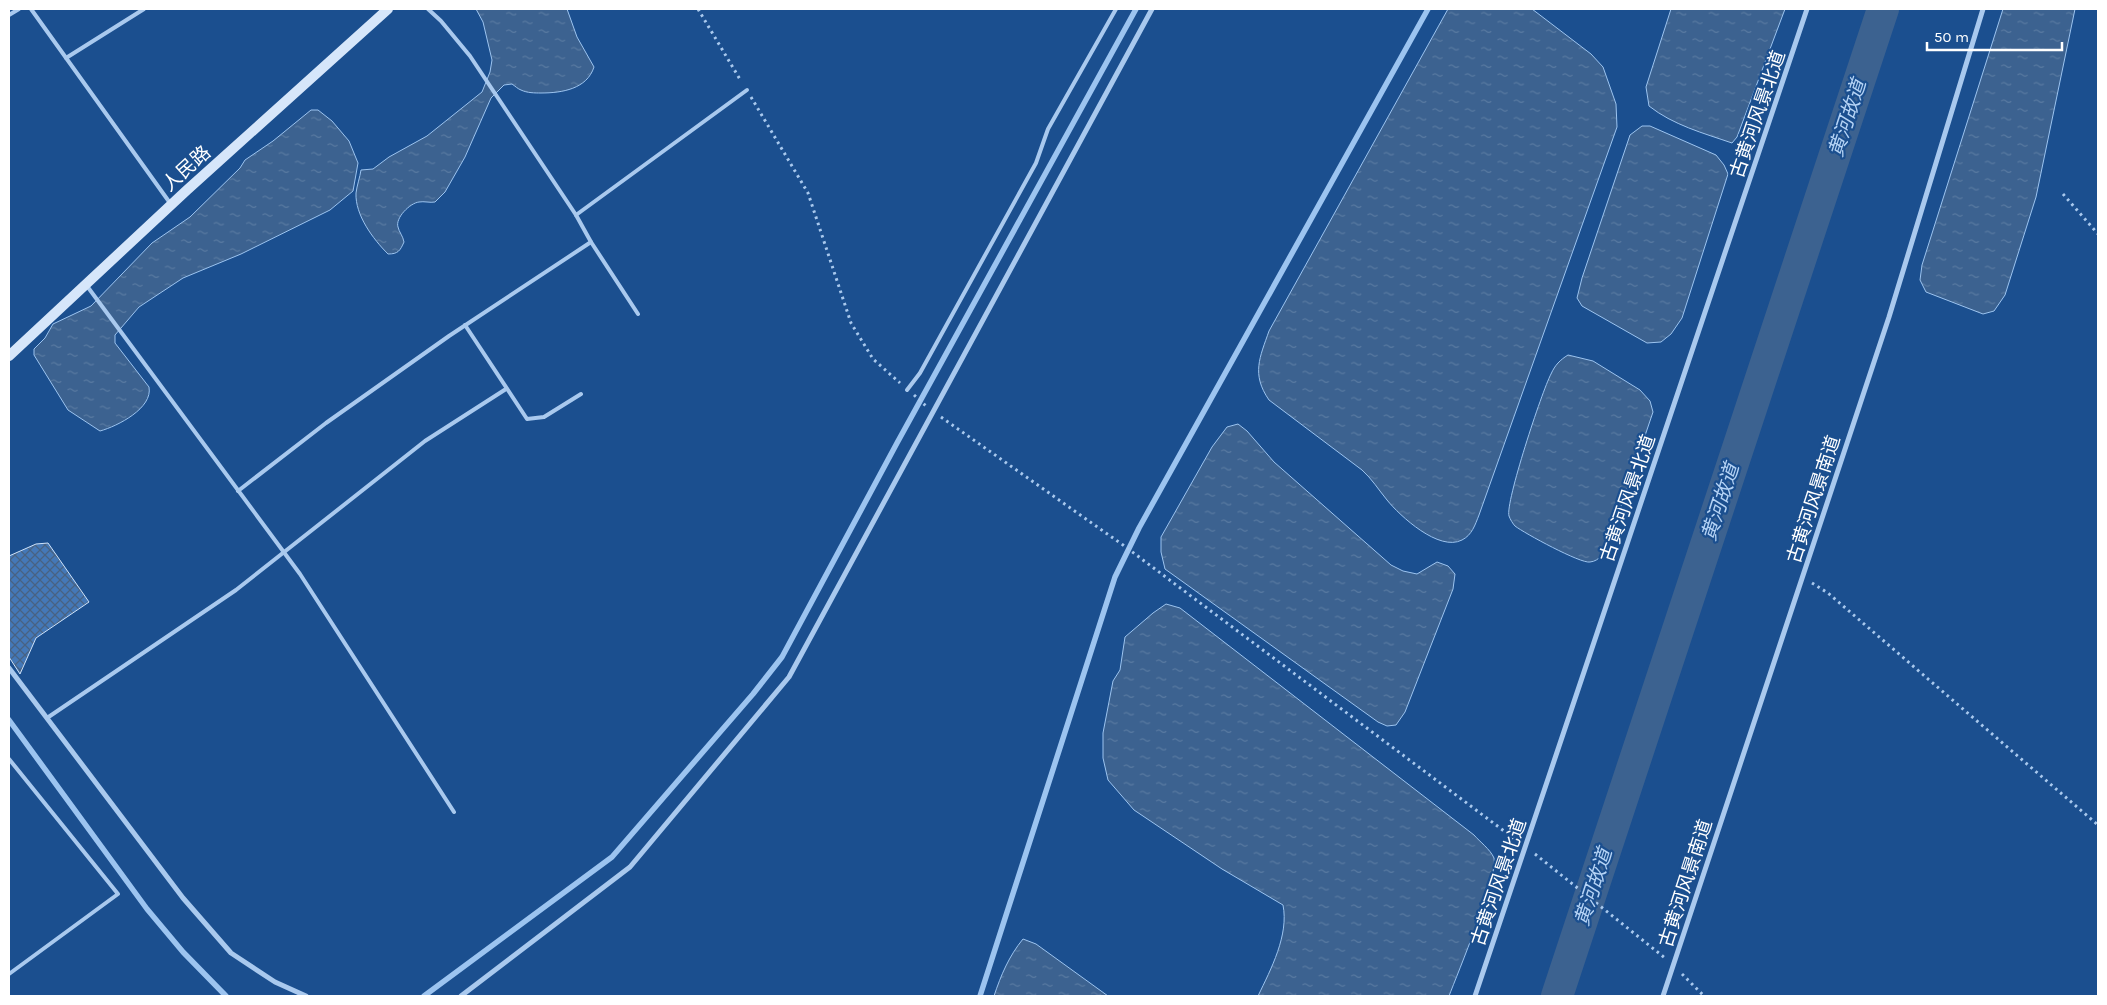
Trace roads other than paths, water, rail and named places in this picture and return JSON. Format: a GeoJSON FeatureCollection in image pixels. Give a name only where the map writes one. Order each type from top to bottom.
{"type":"FeatureCollection","features":[{"type":"Feature","properties":{"kind":"street","name":"人民路"},"geometry":{"type":"LineString","coordinates":[[9,356],[171,205],[388,9]]}},
{"type":"Feature","properties":{"kind":"street"},"geometry":{"type":"LineString","coordinates":[[461,996],[630,867],[790,677],[1152,9]]}},
{"type":"Feature","properties":{"kind":"street","name":"古黄河风景北道"},"geometry":{"type":"LineString","coordinates":[[1475,996],[1807,9]]}},
{"type":"Feature","properties":{"kind":"street","name":"古黄河风景南道"},"geometry":{"type":"LineString","coordinates":[[1663,996],[1889,317],[1983,9]]}},
{"type":"Feature","properties":{"kind":"street"},"geometry":{"type":"LineString","coordinates":[[9,668],[183,898],[231,953],[275,982],[306,996]]}},
{"type":"Feature","properties":{"kind":"lane"},"geometry":{"type":"LineString","coordinates":[[9,15],[18,9]]}},
{"type":"Feature","properties":{"kind":"lane"},"geometry":{"type":"LineString","coordinates":[[31,9],[171,205]]}},
{"type":"Feature","properties":{"kind":"lane"},"geometry":{"type":"LineString","coordinates":[[66,58],[144,9]]}},
{"type":"Feature","properties":{"kind":"lane"},"geometry":{"type":"LineString","coordinates":[[428,9],[441,20],[470,56],[576,215],[591,242],[638,314]]}},
{"type":"Feature","properties":{"kind":"lane"},"geometry":{"type":"LineString","coordinates":[[907,390],[920,373],[1031,172],[1048,129],[1116,9]]}},
{"type":"Feature","properties":{"kind":"lane"},"geometry":{"type":"LineString","coordinates":[[576,215],[747,90]]}},
{"type":"Feature","properties":{"kind":"lane"},"geometry":{"type":"LineString","coordinates":[[238,491],[326,423],[465,325],[591,242]]}},
{"type":"Feature","properties":{"kind":"lane"},"geometry":{"type":"LineString","coordinates":[[86,284],[305,582],[454,812]]}},
{"type":"Feature","properties":{"kind":"lane"},"geometry":{"type":"LineString","coordinates":[[465,325],[527,419],[544,416],[581,394]]}},
{"type":"Feature","properties":{"kind":"lane"},"geometry":{"type":"LineString","coordinates":[[47,718],[236,590],[425,441],[506,389]]}},
{"type":"Feature","properties":{"kind":"lane"},"geometry":{"type":"LineString","coordinates":[[9,760],[118,894],[9,974]]}},
{"type":"Feature","properties":{"kind":"water"},"geometry":{"type":"Polygon","coordinates":[[[476,9],[567,9],[577,37],[594,67],[591,74],[580,85],[565,91],[531,93],[520,90],[512,84],[504,85],[491,98],[465,157],[445,192],[435,202],[415,203],[401,215],[398,223],[404,242],[398,251],[388,254],[371,234],[358,210],[356,193],[361,170],[373,169],[389,157],[427,136],[482,92],[490,72],[492,60],[483,22],[476,9]]]}},
{"type":"Feature","properties":{"kind":"water"},"geometry":{"type":"Polygon","coordinates":[[[1448,9],[1532,9],[1591,54],[1603,67],[1616,104],[1617,127],[1478,519],[1468,535],[1462,540],[1453,542],[1442,541],[1432,537],[1410,523],[1393,507],[1362,470],[1269,400],[1263,391],[1259,374],[1260,357],[1269,331],[1448,9]]]}},
{"type":"Feature","properties":{"kind":"water"},"geometry":{"type":"Polygon","coordinates":[[[1671,9],[1785,9],[1737,137],[1732,143],[1678,123],[1649,106],[1646,87],[1671,9]]]}},
{"type":"Feature","properties":{"kind":"water"},"geometry":{"type":"Polygon","coordinates":[[[2003,9],[2075,9],[2036,197],[2005,295],[1994,311],[1983,314],[1926,292],[1920,280],[1922,265],[2003,9]]]}},
{"type":"Feature","properties":{"kind":"water"},"geometry":{"type":"Polygon","coordinates":[[[311,110],[318,110],[332,121],[349,141],[358,163],[353,191],[330,210],[241,254],[183,278],[139,307],[115,335],[115,343],[149,387],[149,395],[146,402],[133,415],[116,425],[100,431],[68,410],[34,355],[34,349],[45,338],[53,324],[91,306],[152,243],[190,217],[240,168],[245,160],[273,141],[311,110]]]}},
{"type":"Feature","properties":{"kind":"water"},"geometry":{"type":"Polygon","coordinates":[[[1642,126],[1650,126],[1716,155],[1728,174],[1682,318],[1671,334],[1661,342],[1647,343],[1582,306],[1577,298],[1630,135],[1642,126]]]}},
{"type":"Feature","properties":{"kind":"water"},"geometry":{"type":"Polygon","coordinates":[[[1568,355],[1593,361],[1640,390],[1650,401],[1653,412],[1608,545],[1599,558],[1590,562],[1576,558],[1529,535],[1515,526],[1509,516],[1509,507],[1518,470],[1546,384],[1554,368],[1568,355]]]}},
{"type":"Feature","properties":{"kind":"water"},"geometry":{"type":"Polygon","coordinates":[[[1238,424],[1247,431],[1274,462],[1391,565],[1403,571],[1417,574],[1437,562],[1448,566],[1455,574],[1453,589],[1405,712],[1396,725],[1387,726],[1378,722],[1165,569],[1161,552],[1161,537],[1212,447],[1227,427],[1238,424]]]}},
{"type":"Feature","properties":{"kind":"water"},"geometry":{"type":"Polygon","coordinates":[[[1166,604],[1180,608],[1474,835],[1490,852],[1494,858],[1494,868],[1490,883],[1449,996],[1258,996],[1278,952],[1283,928],[1283,905],[1222,869],[1134,810],[1108,780],[1103,758],[1103,733],[1113,681],[1120,670],[1125,637],[1166,604]]]}},
{"type":"Feature","properties":{"kind":"water"},"geometry":{"type":"Polygon","coordinates":[[[1023,939],[1036,944],[1108,996],[994,996],[1006,966],[1023,939]]]}},
{"type":"Feature","properties":{"kind":"waterway"},"geometry":{"type":"LineString","coordinates":[[424,996],[612,857],[753,694],[782,657],[897,443],[1136,9]]}},
{"type":"Feature","properties":{"kind":"waterway"},"geometry":{"type":"LineString","coordinates":[[980,996],[1115,577],[1139,528],[1428,9]]}},
{"type":"Feature","properties":{"kind":"waterway","name":"黄河故道"},"geometry":{"type":"LineString","coordinates":[[1557,996],[1883,9]]}},
{"type":"Feature","properties":{"kind":"waterway"},"geometry":{"type":"LineString","coordinates":[[9,720],[147,909],[183,952],[226,996]]}}]}
